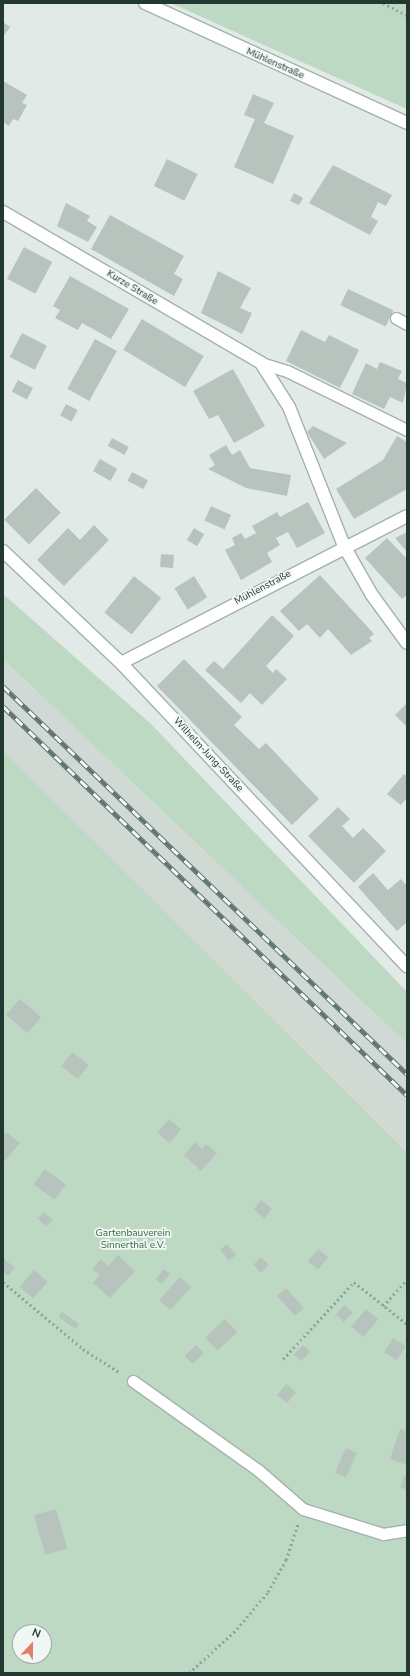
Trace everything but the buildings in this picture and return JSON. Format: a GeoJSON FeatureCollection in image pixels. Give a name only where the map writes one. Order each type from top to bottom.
{"type":"FeatureCollection","features":[{"type":"Feature","properties":{"kind":"street","name":"Mühlenstraße"},"geometry":{"type":"LineString","coordinates":[[145,3],[407,123]]}},
{"type":"Feature","properties":{"kind":"street","name":"Kurze Straße"},"geometry":{"type":"LineString","coordinates":[[3,212],[261,363],[289,407],[344,546],[372,595],[407,643]]}},
{"type":"Feature","properties":{"kind":"street","name":"Mühlenstraße"},"geometry":{"type":"LineString","coordinates":[[121,663],[344,546],[407,516]]}},
{"type":"Feature","properties":{"kind":"street","name":"Wilhelm-Jung-Straße"},"geometry":{"type":"LineString","coordinates":[[3,551],[121,663],[407,966]]}},
{"type":"Feature","properties":{"kind":"lane"},"geometry":{"type":"LineString","coordinates":[[396,318],[407,324]]}},
{"type":"Feature","properties":{"kind":"lane","name":"Kurze Straße"},"geometry":{"type":"LineString","coordinates":[[261,363],[287,371],[407,430]]}},
{"type":"Feature","properties":{"kind":"lane"},"geometry":{"type":"LineString","coordinates":[[133,1381],[258,1470],[303,1509],[382,1534],[407,1530]]}},
{"type":"Feature","properties":{"kind":"path"},"geometry":{"type":"LineString","coordinates":[[383,3],[407,15]]}},
{"type":"Feature","properties":{"kind":"path"},"geometry":{"type":"LineString","coordinates":[[383,1306],[407,1279]]}},
{"type":"Feature","properties":{"kind":"path"},"geometry":{"type":"LineString","coordinates":[[3,1282],[83,1349],[133,1381]]}},
{"type":"Feature","properties":{"kind":"path"},"geometry":{"type":"LineString","coordinates":[[283,1359],[349,1284],[357,1283],[383,1306],[407,1324]]}},
{"type":"Feature","properties":{"kind":"path"},"geometry":{"type":"LineString","coordinates":[[189,1673],[237,1629],[268,1592],[286,1560],[303,1509]]}},
{"type":"Feature","properties":{"kind":"shaded area"},"geometry":{"type":"Polygon","coordinates":[[[3,659],[407,1044],[407,1152],[3,750],[3,659]]]}},
{"type":"Feature","properties":{"kind":"green space"},"geometry":{"type":"Polygon","coordinates":[[[171,3],[407,3],[407,109],[275,50],[171,3]]]}},
{"type":"Feature","properties":{"kind":"green space"},"geometry":{"type":"Polygon","coordinates":[[[3,594],[150,723],[407,992],[407,1044],[3,659],[3,594]]]}},
{"type":"Feature","properties":{"kind":"green space","name":"Gartenbauverein Sinnerthal e.V."},"geometry":{"type":"Polygon","coordinates":[[[3,750],[407,1152],[407,1673],[3,1673],[3,750]]]}},
{"type":"Feature","properties":{"kind":"railway"},"geometry":{"type":"LineString","coordinates":[[3,686],[407,1074]]}},
{"type":"Feature","properties":{"kind":"railway"},"geometry":{"type":"LineString","coordinates":[[3,706],[407,1095]]}}]}
